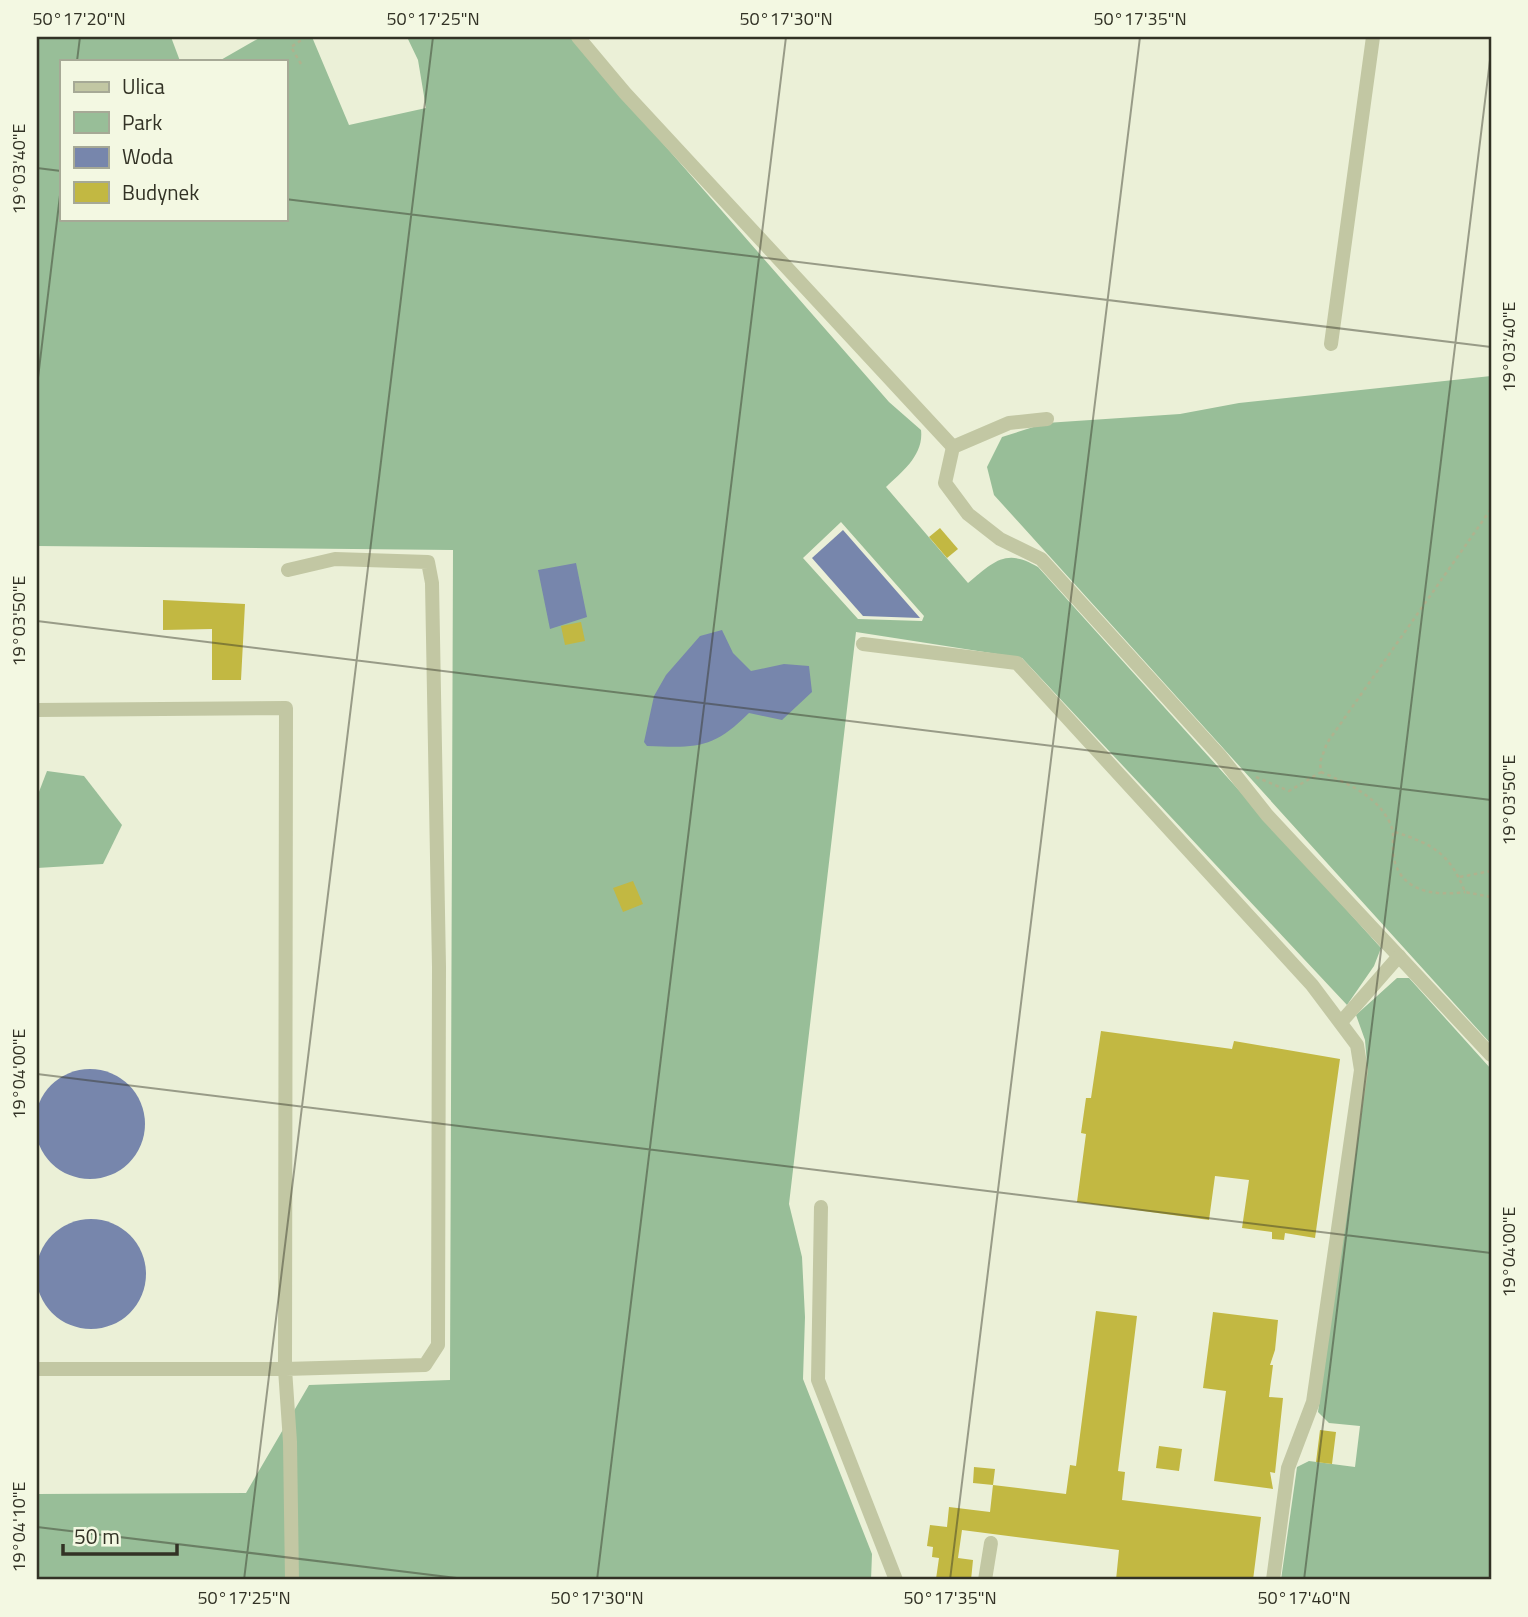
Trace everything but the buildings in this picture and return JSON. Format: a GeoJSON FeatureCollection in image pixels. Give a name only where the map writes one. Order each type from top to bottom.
{"type":"FeatureCollection","features":[{"type":"Feature","properties":{"kind":"lane"},"geometry":{"type":"LineString","coordinates":[[578,37],[625,93],[953,447]]}},
{"type":"Feature","properties":{"kind":"lane"},"geometry":{"type":"LineString","coordinates":[[1331,344],[1373,37]]}},
{"type":"Feature","properties":{"kind":"lane"},"geometry":{"type":"LineString","coordinates":[[953,447],[1009,423],[1047,419]]}},
{"type":"Feature","properties":{"kind":"lane"},"geometry":{"type":"LineString","coordinates":[[953,447],[945,483],[968,514],[1000,539],[1041,559],[1239,780],[1267,815],[1491,1055]]}},
{"type":"Feature","properties":{"kind":"lane"},"geometry":{"type":"LineString","coordinates":[[37,1369],[285,1369],[425,1365],[438,1345],[439,1008],[432,583],[428,562],[335,559],[288,570]]}},
{"type":"Feature","properties":{"kind":"lane"},"geometry":{"type":"LineString","coordinates":[[863,645],[1017,663],[1215,876],[1342,1021],[1357,1045],[1361,1070],[1313,1402],[1288,1468],[1273,1580]]}},
{"type":"Feature","properties":{"kind":"lane"},"geometry":{"type":"LineString","coordinates":[[37,710],[286,708],[285,1369],[290,1442],[292,1580]]}},
{"type":"Feature","properties":{"kind":"lane"},"geometry":{"type":"LineString","coordinates":[[1342,1021],[1399,956]]}},
{"type":"Feature","properties":{"kind":"lane"},"geometry":{"type":"LineString","coordinates":[[821,1207],[818,1380],[895,1580]]}},
{"type":"Feature","properties":{"kind":"lane"},"geometry":{"type":"LineString","coordinates":[[985,1580],[992,1544]]}},
{"type":"Feature","properties":{"kind":"path"},"geometry":{"type":"LineString","coordinates":[[301,64],[291,47],[306,37]]}},
{"type":"Feature","properties":{"kind":"path"},"geometry":{"type":"LineString","coordinates":[[1321,772],[1320,762],[1327,743],[1491,509]]}},
{"type":"Feature","properties":{"kind":"path"},"geometry":{"type":"LineString","coordinates":[[1239,780],[1258,777],[1289,791],[1321,772]]}},
{"type":"Feature","properties":{"kind":"path"},"geometry":{"type":"LineString","coordinates":[[1321,772],[1358,789],[1383,811],[1395,832],[1394,859],[1403,878],[1424,893],[1465,892],[1491,897]]}},
{"type":"Feature","properties":{"kind":"path"},"geometry":{"type":"LineString","coordinates":[[1395,832],[1422,841],[1443,853],[1459,877],[1465,892]]}},
{"type":"Feature","properties":{"kind":"path"},"geometry":{"type":"LineString","coordinates":[[1459,877],[1491,871]]}},
{"type":"Feature","properties":{"kind":"green space"},"geometry":{"type":"Polygon","coordinates":[[[37,37],[171,37],[180,60],[60,60],[60,220],[287,220],[287,60],[221,60],[261,37],[312,37],[349,125],[426,108],[418,60],[407,37],[570,37],[889,402],[921,430],[921,439],[915,455],[886,487],[968,583],[992,564],[1008,558],[1027,561],[1038,567],[1381,948],[1374,966],[1347,1005],[1022,658],[856,632],[789,1204],[802,1257],[805,1317],[803,1379],[872,1554],[871,1580],[37,1580],[37,1494],[246,1493],[309,1385],[450,1380],[453,550],[37,546],[37,37]],[[841,522],[803,558],[858,619],[922,621],[924,616],[841,522]]]}},
{"type":"Feature","properties":{"kind":"green space"},"geometry":{"type":"Polygon","coordinates":[[[1491,376],[1491,1044],[994,495],[987,467],[1002,437],[1046,423],[1180,414],[1239,403],[1491,376]]]}},
{"type":"Feature","properties":{"kind":"green space"},"geometry":{"type":"Polygon","coordinates":[[[47,771],[84,776],[122,825],[103,864],[37,868],[37,797],[47,771]]]}},
{"type":"Feature","properties":{"kind":"green space"},"geometry":{"type":"Polygon","coordinates":[[[1397,978],[1409,978],[1491,1069],[1491,1580],[1281,1580],[1297,1467],[1309,1461],[1355,1467],[1360,1426],[1329,1423],[1318,1412],[1367,1064],[1365,1040],[1356,1015],[1397,978]]]}},
{"type":"Feature","properties":{"kind":"water"},"geometry":{"type":"Polygon","coordinates":[[[843,530],[920,618],[863,616],[812,558],[843,530]]]}},
{"type":"Feature","properties":{"kind":"water"},"geometry":{"type":"Polygon","coordinates":[[[576,563],[587,617],[550,629],[538,570],[576,563]]]}},
{"type":"Feature","properties":{"kind":"water"},"geometry":{"type":"Polygon","coordinates":[[[722,630],[733,653],[751,671],[784,664],[809,666],[812,692],[782,720],[749,713],[725,734],[703,744],[679,747],[647,746],[644,742],[654,696],[666,675],[700,636],[722,630]]]}},
{"type":"Feature","properties":{"kind":"water"},"geometry":{"type":"Polygon","coordinates":[[[90,1069],[111,1074],[129,1085],[140,1103],[145,1124],[140,1145],[129,1163],[111,1174],[90,1179],[69,1174],[51,1163],[40,1145],[35,1124],[40,1103],[51,1085],[69,1074],[90,1069]]]}},
{"type":"Feature","properties":{"kind":"water"},"geometry":{"type":"Polygon","coordinates":[[[91,1219],[112,1224],[130,1235],[141,1253],[146,1274],[141,1295],[130,1313],[112,1324],[91,1329],[70,1324],[52,1313],[41,1295],[36,1274],[41,1253],[52,1235],[70,1224],[91,1219]]]}}]}
